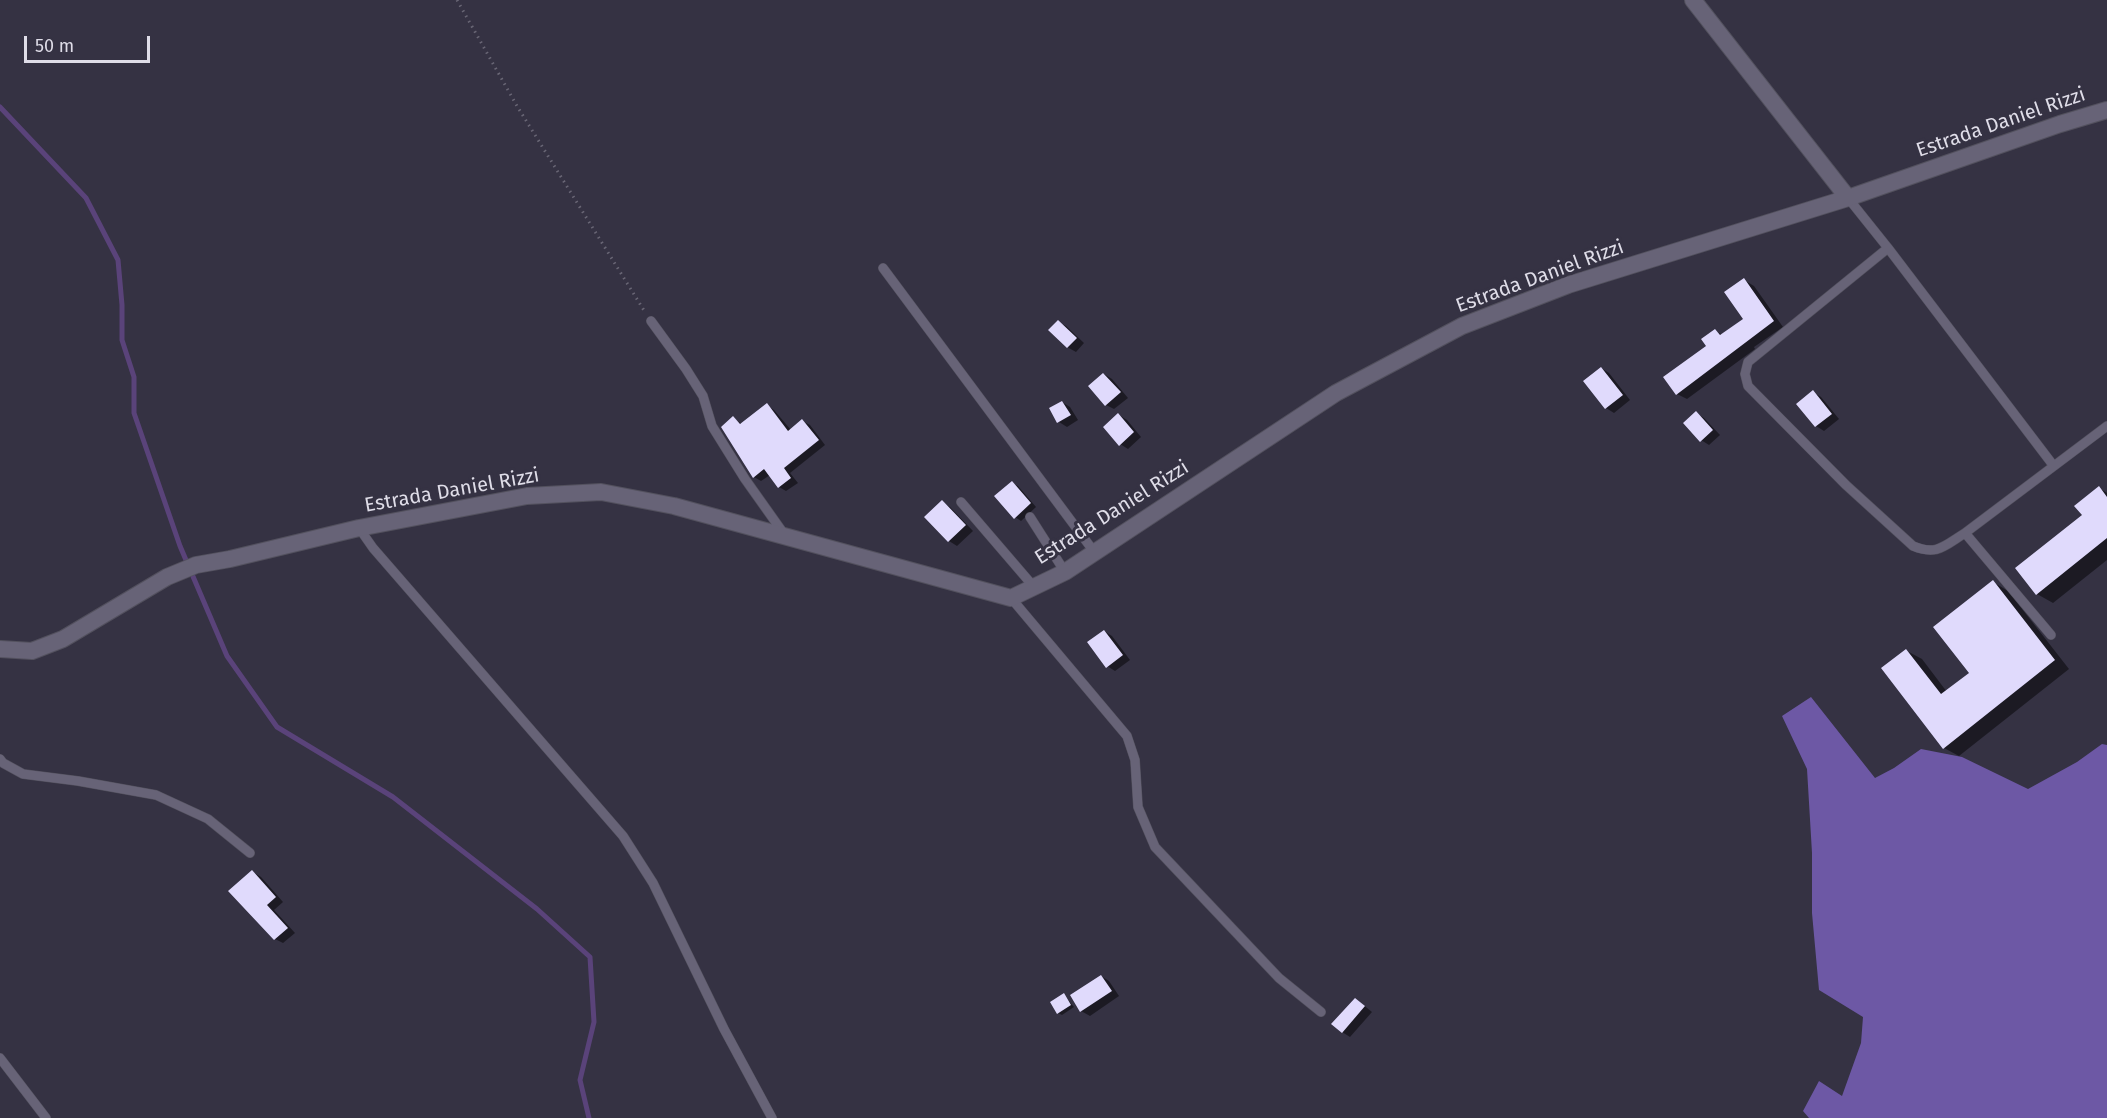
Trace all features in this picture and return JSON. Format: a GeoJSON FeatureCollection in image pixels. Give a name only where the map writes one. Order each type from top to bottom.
{"type":"FeatureCollection","features":[{"type":"Feature","properties":{"kind":"street"},"geometry":{"type":"LineString","coordinates":[[1693,0],[1848,198]]}},
{"type":"Feature","properties":{"kind":"street","name":"Estrada Daniel Rizzi"},"geometry":{"type":"LineString","coordinates":[[0,649],[32,651],[63,639],[167,577],[196,565],[359,528],[527,496],[601,492],[674,506],[1011,598],[1065,572],[1336,393],[1462,326],[1568,285],[1848,198],[2060,124],[2107,110]]}},
{"type":"Feature","properties":{"kind":"lane"},"geometry":{"type":"LineString","coordinates":[[1848,198],[2053,465]]}},
{"type":"Feature","properties":{"kind":"lane"},"geometry":{"type":"LineString","coordinates":[[1888,248],[1748,362],[1745,374],[1748,386],[1846,485],[1913,546],[1925,551],[1938,550],[2107,426]]}},
{"type":"Feature","properties":{"kind":"lane"},"geometry":{"type":"LineString","coordinates":[[882,268],[1095,553]]}},
{"type":"Feature","properties":{"kind":"lane"},"geometry":{"type":"LineString","coordinates":[[651,321],[687,369],[703,396],[712,426],[745,479],[786,536]]}},
{"type":"Feature","properties":{"kind":"lane"},"geometry":{"type":"LineString","coordinates":[[961,502],[1034,587]]}},
{"type":"Feature","properties":{"kind":"lane"},"geometry":{"type":"LineString","coordinates":[[1030,517],[1065,572]]}},
{"type":"Feature","properties":{"kind":"lane"},"geometry":{"type":"LineString","coordinates":[[359,528],[373,548],[623,836],[653,882],[724,1029],[772,1118]]}},
{"type":"Feature","properties":{"kind":"lane"},"geometry":{"type":"LineString","coordinates":[[1965,532],[2051,635]]}},
{"type":"Feature","properties":{"kind":"lane"},"geometry":{"type":"LineString","coordinates":[[1011,598],[1127,736],[1136,759],[1138,807],[1155,847],[1279,978],[1321,1012]]}},
{"type":"Feature","properties":{"kind":"lane"},"geometry":{"type":"LineString","coordinates":[[0,759],[23,774],[156,795],[208,819],[250,853]]}},
{"type":"Feature","properties":{"kind":"lane"},"geometry":{"type":"LineString","coordinates":[[0,1058],[46,1118]]}},
{"type":"Feature","properties":{"kind":"path"},"geometry":{"type":"LineString","coordinates":[[457,0],[517,106],[651,321]]}},
{"type":"Feature","properties":{"kind":"shaded area"},"geometry":{"type":"Polygon","coordinates":[[[1811,697],[1875,778],[1921,749],[1962,757],[2028,789],[2077,762],[2102,744],[2107,745],[2107,1118],[1809,1118],[1803,1111],[1819,1081],[1842,1096],[1861,1043],[1863,1017],[1819,990],[1812,913],[1812,853],[1807,769],[1782,716],[1811,697]]]}},
{"type":"Feature","properties":{"kind":"building"},"geometry":{"type":"Polygon","coordinates":[[[1744,278],[1774,321],[1676,395],[1663,377],[1706,346],[1701,339],[1715,329],[1720,335],[1743,319],[1724,292],[1744,278]]]}},
{"type":"Feature","properties":{"kind":"building"},"geometry":{"type":"Polygon","coordinates":[[[1058,320],[1077,338],[1067,348],[1048,330],[1058,320]]]}},
{"type":"Feature","properties":{"kind":"building"},"geometry":{"type":"Polygon","coordinates":[[[1601,367],[1623,395],[1605,409],[1583,381],[1601,367]]]}},
{"type":"Feature","properties":{"kind":"building"},"geometry":{"type":"Polygon","coordinates":[[[1103,373],[1121,392],[1105,406],[1088,386],[1103,373]]]}},
{"type":"Feature","properties":{"kind":"building"},"geometry":{"type":"Polygon","coordinates":[[[1813,390],[1832,414],[1815,427],[1796,404],[1813,390]]]}},
{"type":"Feature","properties":{"kind":"building"},"geometry":{"type":"Polygon","coordinates":[[[1062,401],[1071,415],[1057,423],[1049,408],[1062,401]]]}},
{"type":"Feature","properties":{"kind":"building"},"geometry":{"type":"Polygon","coordinates":[[[767,403],[788,431],[802,419],[819,440],[784,468],[791,478],[778,488],[764,469],[753,478],[721,427],[733,416],[740,424],[767,403]]]}},
{"type":"Feature","properties":{"kind":"building"},"geometry":{"type":"Polygon","coordinates":[[[1696,411],[1713,430],[1700,442],[1683,423],[1696,411]]]}},
{"type":"Feature","properties":{"kind":"building"},"geometry":{"type":"Polygon","coordinates":[[[1118,413],[1134,432],[1119,446],[1103,427],[1118,413]]]}},
{"type":"Feature","properties":{"kind":"building"},"geometry":{"type":"Polygon","coordinates":[[[1012,481],[1031,503],[1014,519],[994,496],[1012,481]]]}},
{"type":"Feature","properties":{"kind":"building"},"geometry":{"type":"Polygon","coordinates":[[[2099,486],[2107,497],[2107,538],[2036,595],[2015,568],[2082,515],[2074,506],[2099,486]]]}},
{"type":"Feature","properties":{"kind":"building"},"geometry":{"type":"Polygon","coordinates":[[[942,500],[966,525],[948,542],[924,517],[942,500]]]}},
{"type":"Feature","properties":{"kind":"building"},"geometry":{"type":"Polygon","coordinates":[[[1993,580],[2055,660],[1943,749],[1881,668],[1906,649],[1941,694],[1969,673],[1933,627],[1993,580]]]}},
{"type":"Feature","properties":{"kind":"building"},"geometry":{"type":"Polygon","coordinates":[[[1104,630],[1123,655],[1106,668],[1087,642],[1104,630]]]}},
{"type":"Feature","properties":{"kind":"building"},"geometry":{"type":"Polygon","coordinates":[[[252,870],[276,897],[267,905],[288,928],[274,940],[228,891],[252,870]]]}},
{"type":"Feature","properties":{"kind":"building"},"geometry":{"type":"Polygon","coordinates":[[[1101,975],[1112,991],[1080,1012],[1070,995],[1101,975]]]}},
{"type":"Feature","properties":{"kind":"building"},"geometry":{"type":"Polygon","coordinates":[[[1064,993],[1071,1005],[1057,1014],[1050,1002],[1064,993]]]}},
{"type":"Feature","properties":{"kind":"building"},"geometry":{"type":"Polygon","coordinates":[[[1355,998],[1365,1006],[1342,1033],[1331,1024],[1355,998]]]}},
{"type":"Feature","properties":{"kind":"waterway"},"geometry":{"type":"LineString","coordinates":[[0,107],[86,198],[118,260],[122,340],[134,377],[134,413],[180,546],[227,656],[277,727],[393,797],[537,909],[590,957],[594,1022],[580,1080],[589,1118]]}}]}
